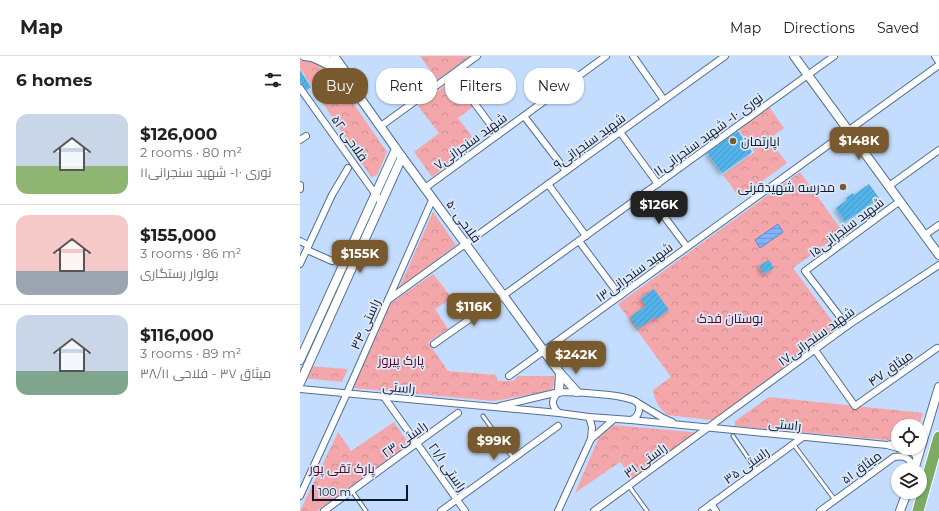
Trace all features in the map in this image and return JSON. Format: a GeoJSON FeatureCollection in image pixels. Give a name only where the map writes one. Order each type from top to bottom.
{"type":"FeatureCollection","features":[{"type":"Feature","properties":{"kind":"highway"},"geometry":{"type":"LineString","coordinates":[[918,511],[939,437]]}},
{"type":"Feature","properties":{"kind":"street"},"geometry":{"type":"LineString","coordinates":[[304,56],[336,60]]}},
{"type":"Feature","properties":{"kind":"street","name":"فلاحی ۵۰"},"geometry":{"type":"LineString","coordinates":[[324,56],[336,60],[347,74],[350,84],[402,157],[560,373],[577,392]]}},
{"type":"Feature","properties":{"kind":"street"},"geometry":{"type":"LineString","coordinates":[[461,68],[478,56]]}},
{"type":"Feature","properties":{"kind":"street"},"geometry":{"type":"LineString","coordinates":[[593,56],[598,62]]}},
{"type":"Feature","properties":{"kind":"street","name":"شهید سنجرانی۷"},"geometry":{"type":"LineString","coordinates":[[425,188],[606,56]]}},
{"type":"Feature","properties":{"kind":"street"},"geometry":{"type":"LineString","coordinates":[[633,56],[664,100]]}},
{"type":"Feature","properties":{"kind":"street","name":"شهید سنجرانی۹"},"geometry":{"type":"LineString","coordinates":[[388,300],[725,56]]}},
{"type":"Feature","properties":{"kind":"street"},"geometry":{"type":"LineString","coordinates":[[794,56],[939,255]]}},
{"type":"Feature","properties":{"kind":"street","name":"نوری ۱۰- شهید سنجرانی۱۱"},"geometry":{"type":"LineString","coordinates":[[434,344],[834,56]]}},
{"type":"Feature","properties":{"kind":"street"},"geometry":{"type":"LineString","coordinates":[[935,56],[939,62]]}},
{"type":"Feature","properties":{"kind":"street","name":"شهید سنجرانی۱۳"},"geometry":{"type":"LineString","coordinates":[[509,376],[939,65]]}},
{"type":"Feature","properties":{"kind":"street"},"geometry":{"type":"LineString","coordinates":[[381,126],[445,80]]}},
{"type":"Feature","properties":{"kind":"street","name":"فلاحی ۵۲"},"geometry":{"type":"LineString","coordinates":[[300,88],[381,202]]}},
{"type":"Feature","properties":{"kind":"street"},"geometry":{"type":"LineString","coordinates":[[475,104],[498,135]]}},
{"type":"Feature","properties":{"kind":"street"},"geometry":{"type":"LineString","coordinates":[[524,116],[566,171]]}},
{"type":"Feature","properties":{"kind":"street"},"geometry":{"type":"LineString","coordinates":[[620,132],[658,184]]}},
{"type":"Feature","properties":{"kind":"street"},"geometry":{"type":"LineString","coordinates":[[300,140],[306,136]]}},
{"type":"Feature","properties":{"kind":"street"},"geometry":{"type":"LineString","coordinates":[[300,360],[396,148]]}},
{"type":"Feature","properties":{"kind":"street"},"geometry":{"type":"LineString","coordinates":[[889,186],[939,150]]}},
{"type":"Feature","properties":{"kind":"street"},"geometry":{"type":"LineString","coordinates":[[300,383],[402,157]]}},
{"type":"Feature","properties":{"kind":"street"},"geometry":{"type":"LineString","coordinates":[[300,264],[332,195],[348,168]]}},
{"type":"Feature","properties":{"kind":"street"},"geometry":{"type":"LineString","coordinates":[[548,184],[586,236]]}},
{"type":"Feature","properties":{"kind":"street"},"geometry":{"type":"LineString","coordinates":[[646,192],[687,247]]}},
{"type":"Feature","properties":{"kind":"street","name":"راستی ۳۴"},"geometry":{"type":"LineString","coordinates":[[300,496],[347,394],[433,198]]}},
{"type":"Feature","properties":{"kind":"street","name":"شهید سنجرانی۱۵"},"geometry":{"type":"LineString","coordinates":[[847,326],[805,272],[900,201]]}},
{"type":"Feature","properties":{"kind":"street"},"geometry":{"type":"LineString","coordinates":[[925,235],[939,225]]}},
{"type":"Feature","properties":{"kind":"street"},"geometry":{"type":"LineString","coordinates":[[300,241],[332,260]]}},
{"type":"Feature","properties":{"kind":"street"},"geometry":{"type":"LineString","coordinates":[[579,241],[620,296]]}},
{"type":"Feature","properties":{"kind":"street","name":"شهید سنجرانی۱۷"},"geometry":{"type":"LineString","coordinates":[[709,428],[847,326],[939,265]]}},
{"type":"Feature","properties":{"kind":"street","name":"میثاق ۴۷"},"geometry":{"type":"LineString","coordinates":[[815,350],[855,406],[937,348]]}},
{"type":"Feature","properties":{"kind":"street"},"geometry":{"type":"LineString","coordinates":[[559,413],[555,410],[553,400],[555,395],[559,392],[560,373]]}},
{"type":"Feature","properties":{"kind":"street"},"geometry":{"type":"LineString","coordinates":[[927,428],[939,386]]}},
{"type":"Feature","properties":{"kind":"street","name":"راستی"},"geometry":{"type":"LineString","coordinates":[[300,389],[887,445]]}},
{"type":"Feature","properties":{"kind":"street","name":"راستی"},"geometry":{"type":"LineString","coordinates":[[495,407],[559,392],[577,392],[622,397],[634,400],[663,418],[681,425]]}},
{"type":"Feature","properties":{"kind":"street","name":"راستی ۲۱/۱"},"geometry":{"type":"LineString","coordinates":[[384,397],[465,511]]}},
{"type":"Feature","properties":{"kind":"street"},"geometry":{"type":"LineString","coordinates":[[630,420],[638,416],[640,411],[638,403]]}},
{"type":"Feature","properties":{"kind":"street","name":"راستی ۲۳"},"geometry":{"type":"LineString","coordinates":[[324,511],[458,413]]}},
{"type":"Feature","properties":{"kind":"street"},"geometry":{"type":"LineString","coordinates":[[558,511],[591,439],[592,428],[589,417]]}},
{"type":"Feature","properties":{"kind":"street"},"geometry":{"type":"LineString","coordinates":[[591,439],[614,420]]}},
{"type":"Feature","properties":{"kind":"street"},"geometry":{"type":"LineString","coordinates":[[441,511],[558,426]]}},
{"type":"Feature","properties":{"kind":"street","name":"راستی ۳۱"},"geometry":{"type":"LineString","coordinates":[[594,511],[709,428]]}},
{"type":"Feature","properties":{"kind":"street","name":"راستی ۳۵"},"geometry":{"type":"LineString","coordinates":[[702,511],[803,438]]}},
{"type":"Feature","properties":{"kind":"street"},"geometry":{"type":"LineString","coordinates":[[887,445],[891,444]]}},
{"type":"Feature","properties":{"kind":"street"},"geometry":{"type":"LineString","coordinates":[[887,445],[891,446]]}},
{"type":"Feature","properties":{"kind":"street"},"geometry":{"type":"LineString","coordinates":[[917,463],[919,455]]}},
{"type":"Feature","properties":{"kind":"street","name":"میثاق ۵۱"},"geometry":{"type":"LineString","coordinates":[[820,511],[894,457],[902,456],[910,459],[912,463]]}},
{"type":"Feature","properties":{"kind":"street"},"geometry":{"type":"LineString","coordinates":[[900,511],[904,499]]}},
{"type":"Feature","properties":{"kind":"street"},"geometry":{"type":"LineString","coordinates":[[711,504],[716,511]]}},
{"type":"Feature","properties":{"kind":"lane"},"geometry":{"type":"LineString","coordinates":[[483,416],[513,458]]}},
{"type":"Feature","properties":{"kind":"lane"},"geometry":{"type":"LineString","coordinates":[[734,436],[758,471]]}},
{"type":"Feature","properties":{"kind":"lane"},"geometry":{"type":"LineString","coordinates":[[794,444],[836,500]]}},
{"type":"Feature","properties":{"kind":"lane"},"geometry":{"type":"LineString","coordinates":[[629,486],[647,511]]}},
{"type":"Feature","properties":{"kind":"lane"},"geometry":{"type":"LineString","coordinates":[[352,491],[366,511]]}},
{"type":"Feature","properties":{"kind":"green space"},"geometry":{"type":"Polygon","coordinates":[[[420,56],[470,56],[454,68],[445,68],[445,74],[437,80],[437,68],[428,68],[420,56]]]}},
{"type":"Feature","properties":{"kind":"green space"},"geometry":{"type":"Polygon","coordinates":[[[310,59],[329,68],[312,68],[312,86],[300,68],[300,61],[310,59]]]}},
{"type":"Feature","properties":{"kind":"green space"},"geometry":{"type":"Polygon","coordinates":[[[445,86],[445,104],[473,104],[474,106],[458,118],[477,143],[432,177],[414,152],[439,133],[418,106],[421,104],[437,104],[437,92],[445,86]]]}},
{"type":"Feature","properties":{"kind":"green space"},"geometry":{"type":"Polygon","coordinates":[[[323,104],[354,104],[387,152],[377,175],[371,177],[323,104]]]}},
{"type":"Feature","properties":{"kind":"green space"},"geometry":{"type":"Polygon","coordinates":[[[767,104],[784,128],[769,139],[787,163],[740,198],[723,175],[755,152],[736,126],[767,104]]]}},
{"type":"Feature","properties":{"kind":"green space","name":"بوستان فدک"},"geometry":{"type":"Polygon","coordinates":[[[800,172],[843,232],[793,268],[839,332],[719,421],[667,415],[657,404],[653,390],[671,377],[618,304],[800,172]]]}},
{"type":"Feature","properties":{"kind":"green space"},"geometry":{"type":"Polygon","coordinates":[[[433,212],[456,245],[399,288],[433,212]]]}},
{"type":"Feature","properties":{"kind":"green space","name":"پارک پیروز"},"geometry":{"type":"Polygon","coordinates":[[[433,274],[452,298],[435,309],[448,329],[428,342],[448,371],[496,375],[498,381],[513,381],[518,376],[554,376],[555,384],[550,391],[494,401],[353,388],[391,303],[433,274]]]}},
{"type":"Feature","properties":{"kind":"green space"},"geometry":{"type":"Polygon","coordinates":[[[308,366],[348,369],[342,382],[301,378],[308,366]]]}},
{"type":"Feature","properties":{"kind":"green space"},"geometry":{"type":"Polygon","coordinates":[[[769,397],[923,413],[921,419],[891,419],[891,440],[735,426],[735,421],[769,397]]]}},
{"type":"Feature","properties":{"kind":"green space","name":"پارک تقی پور"},"geometry":{"type":"Polygon","coordinates":[[[394,422],[409,444],[317,511],[300,511],[338,432],[351,451],[394,422]]]}},
{"type":"Feature","properties":{"kind":"green space"},"geometry":{"type":"Polygon","coordinates":[[[613,425],[702,433],[635,482],[620,462],[575,493],[599,437],[613,425]]]}},
{"type":"Feature","properties":{"kind":"water"},"geometry":{"type":"Polygon","coordinates":[[[778,224],[783,232],[760,248],[755,240],[778,224]]]}},
{"type":"Feature","properties":{"kind":"building"},"geometry":{"type":"Polygon","coordinates":[[[300,70],[311,87],[307,90],[300,82],[300,70]]]}},
{"type":"Feature","properties":{"kind":"building","name":"اپارتمان"},"geometry":{"type":"Polygon","coordinates":[[[738,131],[752,152],[722,173],[707,153],[738,131]]]}},
{"type":"Feature","properties":{"kind":"building"},"geometry":{"type":"Polygon","coordinates":[[[869,184],[879,198],[845,222],[836,208],[847,200],[846,198],[853,193],[854,195],[869,184]]]}},
{"type":"Feature","properties":{"kind":"building"},"geometry":{"type":"Polygon","coordinates":[[[769,260],[774,268],[764,274],[759,266],[769,260]]]}},
{"type":"Feature","properties":{"kind":"building"},"geometry":{"type":"Polygon","coordinates":[[[654,289],[669,310],[656,319],[655,317],[638,329],[630,317],[646,306],[641,298],[654,289]]]}},
{"type":"Feature","properties":{"kind":"place","name":"اپارتمان"},"geometry":{"type":"Point","coordinates":[733,141]}},
{"type":"Feature","properties":{"kind":"place","name":"مدرسه شهیدقرنی"},"geometry":{"type":"Point","coordinates":[843,187]}}]}
